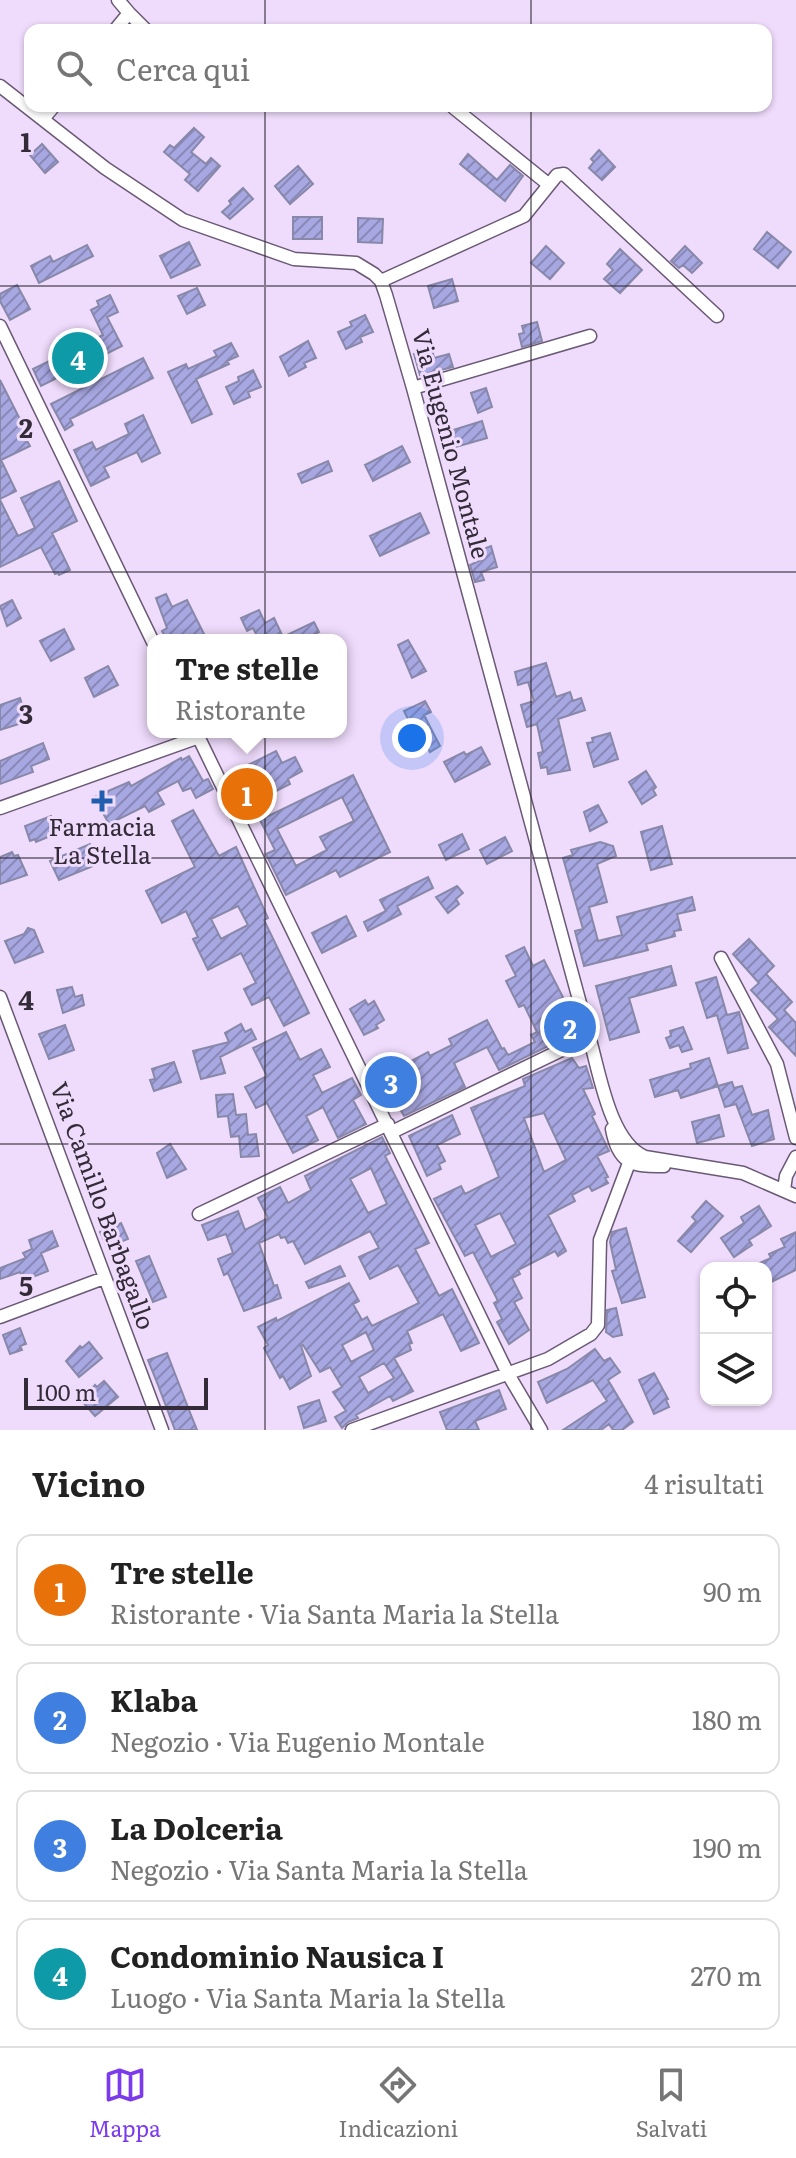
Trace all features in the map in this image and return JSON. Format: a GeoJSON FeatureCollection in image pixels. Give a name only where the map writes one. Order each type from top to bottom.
{"type":"FeatureCollection","features":[{"type":"Feature","properties":{"kind":"street"},"geometry":{"type":"LineString","coordinates":[[118,0],[140,24]]}},
{"type":"Feature","properties":{"kind":"street"},"geometry":{"type":"LineString","coordinates":[[120,24],[129,13]]}},
{"type":"Feature","properties":{"kind":"street"},"geometry":{"type":"LineString","coordinates":[[0,86],[24,104]]}},
{"type":"Feature","properties":{"kind":"street"},"geometry":{"type":"LineString","coordinates":[[34,112],[105,168],[183,220],[294,259],[356,263],[381,281],[524,216],[548,184],[557,175],[564,174],[717,316]]}},
{"type":"Feature","properties":{"kind":"street"},"geometry":{"type":"LineString","coordinates":[[43,119],[49,112]]}},
{"type":"Feature","properties":{"kind":"street"},"geometry":{"type":"LineString","coordinates":[[459,112],[548,184]]}},
{"type":"Feature","properties":{"kind":"street","name":"Via Eugenio Montale"},"geometry":{"type":"LineString","coordinates":[[381,281],[413,388],[607,1101],[614,1141],[618,1150],[632,1158]]}},
{"type":"Feature","properties":{"kind":"street"},"geometry":{"type":"LineString","coordinates":[[0,326],[149,634]]}},
{"type":"Feature","properties":{"kind":"street"},"geometry":{"type":"LineString","coordinates":[[413,388],[590,336]]}},
{"type":"Feature","properties":{"kind":"street"},"geometry":{"type":"LineString","coordinates":[[0,808],[187,738]]}},
{"type":"Feature","properties":{"kind":"street"},"geometry":{"type":"LineString","coordinates":[[200,738],[508,1374],[541,1430]]}},
{"type":"Feature","properties":{"kind":"street"},"geometry":{"type":"LineString","coordinates":[[721,958],[777,1064],[796,1138]]}},
{"type":"Feature","properties":{"kind":"street","name":"Via Camillo Barbagallo"},"geometry":{"type":"LineString","coordinates":[[0,997],[162,1430]]}},
{"type":"Feature","properties":{"kind":"street"},"geometry":{"type":"LineString","coordinates":[[199,1214],[574,1044],[590,1040]]}},
{"type":"Feature","properties":{"kind":"street"},"geometry":{"type":"LineString","coordinates":[[790,1193],[786,1176],[796,1157]]}},
{"type":"Feature","properties":{"kind":"street"},"geometry":{"type":"LineString","coordinates":[[352,1430],[548,1359],[591,1334],[598,1325],[600,1240],[632,1158],[642,1167],[699,1166],[743,1173],[790,1193]]}},
{"type":"Feature","properties":{"kind":"street"},"geometry":{"type":"LineString","coordinates":[[0,1317],[104,1278]]}},
{"type":"Feature","properties":{"kind":"building"},"geometry":{"type":"Polygon","coordinates":[[[194,128],[204,137],[191,152],[206,164],[211,158],[220,166],[198,191],[185,180],[190,174],[164,152],[170,145],[174,148],[194,128]]]}},
{"type":"Feature","properties":{"kind":"building"},"geometry":{"type":"Polygon","coordinates":[[[42,144],[58,162],[45,173],[30,155],[42,144]]]}},
{"type":"Feature","properties":{"kind":"building"},"geometry":{"type":"Polygon","coordinates":[[[599,150],[615,167],[602,180],[589,168],[594,162],[591,159],[599,150]]]}},
{"type":"Feature","properties":{"kind":"building"},"geometry":{"type":"Polygon","coordinates":[[[468,154],[497,180],[510,165],[523,176],[505,201],[460,164],[468,154]]]}},
{"type":"Feature","properties":{"kind":"building"},"geometry":{"type":"Polygon","coordinates":[[[298,166],[313,184],[290,204],[275,186],[298,166]]]}},
{"type":"Feature","properties":{"kind":"building"},"geometry":{"type":"Polygon","coordinates":[[[243,188],[253,199],[230,219],[222,212],[243,188]]]}},
{"type":"Feature","properties":{"kind":"building"},"geometry":{"type":"Polygon","coordinates":[[[293,217],[322,217],[322,239],[293,239],[293,217]]]}},
{"type":"Feature","properties":{"kind":"building"},"geometry":{"type":"Polygon","coordinates":[[[358,218],[383,219],[382,243],[358,242],[358,218]]]}},
{"type":"Feature","properties":{"kind":"building"},"geometry":{"type":"Polygon","coordinates":[[[767,232],[791,252],[778,268],[754,249],[767,232]]]}},
{"type":"Feature","properties":{"kind":"building"},"geometry":{"type":"Polygon","coordinates":[[[189,242],[200,265],[171,278],[160,256],[189,242]]]}},
{"type":"Feature","properties":{"kind":"building"},"geometry":{"type":"Polygon","coordinates":[[[87,245],[93,256],[39,283],[31,266],[50,256],[53,262],[87,245]]]}},
{"type":"Feature","properties":{"kind":"building"},"geometry":{"type":"Polygon","coordinates":[[[546,246],[564,263],[550,279],[531,263],[546,246]]]}},
{"type":"Feature","properties":{"kind":"building"},"geometry":{"type":"Polygon","coordinates":[[[685,246],[702,263],[692,273],[683,265],[679,268],[671,261],[685,246]]]}},
{"type":"Feature","properties":{"kind":"building"},"geometry":{"type":"Polygon","coordinates":[[[620,249],[642,270],[620,293],[604,279],[613,270],[607,264],[620,249]]]}},
{"type":"Feature","properties":{"kind":"building"},"geometry":{"type":"Polygon","coordinates":[[[452,279],[458,301],[434,308],[428,286],[452,279]]]}},
{"type":"Feature","properties":{"kind":"building"},"geometry":{"type":"Polygon","coordinates":[[[17,285],[30,309],[10,320],[0,301],[0,294],[17,285]]]}},
{"type":"Feature","properties":{"kind":"building"},"geometry":{"type":"Polygon","coordinates":[[[197,288],[205,305],[187,314],[178,296],[197,288]]]}},
{"type":"Feature","properties":{"kind":"building"},"geometry":{"type":"Polygon","coordinates":[[[110,295],[118,312],[107,317],[122,346],[41,386],[33,369],[103,335],[91,310],[99,306],[97,301],[110,295]]]}},
{"type":"Feature","properties":{"kind":"building"},"geometry":{"type":"Polygon","coordinates":[[[365,315],[373,332],[360,337],[362,342],[346,349],[338,332],[365,315]]]}},
{"type":"Feature","properties":{"kind":"building"},"geometry":{"type":"Polygon","coordinates":[[[537,322],[542,341],[522,347],[519,334],[524,333],[522,326],[537,322]]]}},
{"type":"Feature","properties":{"kind":"building"},"geometry":{"type":"Polygon","coordinates":[[[308,341],[316,358],[304,363],[306,367],[289,376],[280,357],[308,341]]]}},
{"type":"Feature","properties":{"kind":"building"},"geometry":{"type":"Polygon","coordinates":[[[231,343],[238,356],[227,361],[229,364],[196,379],[212,414],[192,423],[168,372],[186,364],[188,369],[217,356],[214,351],[231,343]]]}},
{"type":"Feature","properties":{"kind":"building"},"geometry":{"type":"Polygon","coordinates":[[[432,349],[434,358],[449,354],[453,367],[420,375],[414,354],[432,349]]]}},
{"type":"Feature","properties":{"kind":"building"},"geometry":{"type":"Polygon","coordinates":[[[143,358],[153,378],[70,419],[73,425],[65,430],[51,404],[143,358]]]}},
{"type":"Feature","properties":{"kind":"building"},"geometry":{"type":"Polygon","coordinates":[[[253,370],[261,387],[248,392],[250,397],[234,404],[226,387],[253,370]]]}},
{"type":"Feature","properties":{"kind":"building"},"geometry":{"type":"Polygon","coordinates":[[[0,380],[29,437],[26,439],[30,446],[1,460],[16,491],[0,499],[0,380]]]}},
{"type":"Feature","properties":{"kind":"building"},"geometry":{"type":"Polygon","coordinates":[[[486,388],[492,407],[478,413],[471,393],[486,388]]]}},
{"type":"Feature","properties":{"kind":"building"},"geometry":{"type":"Polygon","coordinates":[[[143,415],[160,453],[142,462],[137,452],[104,467],[109,477],[91,486],[74,450],[92,442],[96,450],[129,434],[125,424],[143,415]]]}},
{"type":"Feature","properties":{"kind":"building"},"geometry":{"type":"Polygon","coordinates":[[[482,421],[487,438],[452,448],[447,432],[482,421]]]}},
{"type":"Feature","properties":{"kind":"building"},"geometry":{"type":"Polygon","coordinates":[[[402,446],[410,462],[373,481],[365,465],[402,446]]]}},
{"type":"Feature","properties":{"kind":"building"},"geometry":{"type":"Polygon","coordinates":[[[328,461],[332,471],[302,483],[298,474],[328,461]]]}},
{"type":"Feature","properties":{"kind":"building"},"geometry":{"type":"Polygon","coordinates":[[[59,481],[77,521],[52,533],[70,570],[55,574],[41,547],[0,567],[0,500],[18,536],[35,528],[21,498],[59,481]]]}},
{"type":"Feature","properties":{"kind":"building"},"geometry":{"type":"Polygon","coordinates":[[[420,513],[429,533],[380,556],[370,536],[420,513]]]}},
{"type":"Feature","properties":{"kind":"building"},"geometry":{"type":"Polygon","coordinates":[[[491,546],[497,567],[481,572],[484,580],[475,582],[470,565],[481,560],[478,551],[491,546]]]}},
{"type":"Feature","properties":{"kind":"building"},"geometry":{"type":"Polygon","coordinates":[[[166,594],[172,607],[187,600],[204,634],[164,634],[162,631],[167,628],[156,598],[166,594]]]}},
{"type":"Feature","properties":{"kind":"building"},"geometry":{"type":"Polygon","coordinates":[[[12,600],[21,618],[7,626],[0,606],[12,600]]]}},
{"type":"Feature","properties":{"kind":"building"},"geometry":{"type":"Polygon","coordinates":[[[259,610],[265,623],[274,618],[282,634],[256,634],[253,628],[247,631],[241,618],[259,610]]]}},
{"type":"Feature","properties":{"kind":"building"},"geometry":{"type":"Polygon","coordinates":[[[314,622],[319,632],[315,634],[289,634],[314,622]]]}},
{"type":"Feature","properties":{"kind":"building"},"geometry":{"type":"Polygon","coordinates":[[[64,629],[74,649],[51,661],[40,641],[64,629]]]}},
{"type":"Feature","properties":{"kind":"building"},"geometry":{"type":"Polygon","coordinates":[[[408,640],[426,671],[412,678],[398,645],[408,640]]]}},
{"type":"Feature","properties":{"kind":"building"},"geometry":{"type":"Polygon","coordinates":[[[546,663],[556,697],[570,692],[573,701],[581,698],[585,710],[558,719],[570,770],[548,774],[547,767],[541,768],[538,753],[543,752],[537,724],[527,727],[521,705],[534,701],[528,682],[518,685],[515,672],[546,663]]]}},
{"type":"Feature","properties":{"kind":"building"},"geometry":{"type":"Polygon","coordinates":[[[108,666],[118,685],[94,697],[85,678],[108,666]]]}},
{"type":"Feature","properties":{"kind":"building"},"geometry":{"type":"Polygon","coordinates":[[[20,698],[28,721],[0,730],[0,705],[20,698]]]}},
{"type":"Feature","properties":{"kind":"building"},"geometry":{"type":"Polygon","coordinates":[[[425,701],[431,712],[424,715],[440,746],[430,752],[425,743],[418,747],[404,711],[425,701]]]}},
{"type":"Feature","properties":{"kind":"building"},"geometry":{"type":"Polygon","coordinates":[[[610,733],[618,759],[594,767],[587,743],[593,742],[592,738],[610,733]]]}},
{"type":"Feature","properties":{"kind":"building"},"geometry":{"type":"Polygon","coordinates":[[[43,743],[49,759],[31,766],[33,772],[0,784],[0,761],[43,743]]]}},
{"type":"Feature","properties":{"kind":"building"},"geometry":{"type":"Polygon","coordinates":[[[481,747],[490,764],[455,782],[444,762],[481,747]]]}},
{"type":"Feature","properties":{"kind":"building"},"geometry":{"type":"Polygon","coordinates":[[[276,751],[282,763],[295,757],[302,771],[288,779],[290,784],[249,805],[232,773],[276,751]]]}},
{"type":"Feature","properties":{"kind":"building"},"geometry":{"type":"Polygon","coordinates":[[[189,756],[203,781],[208,779],[213,789],[196,798],[191,788],[183,791],[178,781],[157,792],[164,804],[149,812],[145,806],[109,824],[94,797],[129,782],[131,786],[189,756]]]}},
{"type":"Feature","properties":{"kind":"building"},"geometry":{"type":"Polygon","coordinates":[[[646,771],[656,787],[653,790],[656,795],[642,804],[629,782],[646,771]]]}},
{"type":"Feature","properties":{"kind":"building"},"geometry":{"type":"Polygon","coordinates":[[[353,775],[390,852],[340,877],[336,870],[286,895],[266,854],[275,850],[260,820],[353,775]],[[342,797],[277,829],[296,866],[327,850],[320,837],[354,821],[342,797]]]}},
{"type":"Feature","properties":{"kind":"building"},"geometry":{"type":"Polygon","coordinates":[[[598,805],[607,822],[590,831],[584,812],[598,805]]]}},
{"type":"Feature","properties":{"kind":"building"},"geometry":{"type":"Polygon","coordinates":[[[193,810],[219,856],[236,847],[268,918],[264,920],[309,1013],[284,1026],[269,997],[252,1005],[244,989],[256,983],[241,953],[208,970],[193,939],[198,937],[186,911],[162,923],[146,891],[195,867],[172,821],[193,810]],[[238,906],[211,919],[221,939],[248,925],[238,906]]]}},
{"type":"Feature","properties":{"kind":"building"},"geometry":{"type":"Polygon","coordinates":[[[51,816],[57,831],[36,842],[35,839],[30,841],[25,826],[51,816]]]}},
{"type":"Feature","properties":{"kind":"building"},"geometry":{"type":"Polygon","coordinates":[[[662,826],[672,864],[651,870],[641,832],[662,826]]]}},
{"type":"Feature","properties":{"kind":"building"},"geometry":{"type":"Polygon","coordinates":[[[462,834],[469,849],[446,860],[439,845],[462,834]]]}},
{"type":"Feature","properties":{"kind":"building"},"geometry":{"type":"Polygon","coordinates":[[[505,837],[512,851],[487,864],[480,850],[505,837]]]}},
{"type":"Feature","properties":{"kind":"building"},"geometry":{"type":"Polygon","coordinates":[[[600,842],[613,846],[616,856],[597,864],[607,902],[589,907],[598,941],[622,935],[617,917],[692,897],[695,910],[677,914],[681,930],[674,931],[675,936],[646,944],[648,950],[584,966],[575,931],[583,929],[563,858],[573,855],[571,850],[600,842]]]}},
{"type":"Feature","properties":{"kind":"building"},"geometry":{"type":"Polygon","coordinates":[[[90,844],[98,864],[59,880],[50,861],[90,844]]]}},
{"type":"Feature","properties":{"kind":"building"},"geometry":{"type":"Polygon","coordinates":[[[12,852],[14,856],[18,855],[27,875],[0,884],[0,857],[12,852]]]}},
{"type":"Feature","properties":{"kind":"building"},"geometry":{"type":"Polygon","coordinates":[[[428,877],[433,888],[397,906],[401,914],[368,931],[364,922],[386,911],[380,900],[428,877]]]}},
{"type":"Feature","properties":{"kind":"building"},"geometry":{"type":"Polygon","coordinates":[[[457,886],[463,893],[456,899],[459,904],[448,913],[436,897],[457,886]]]}},
{"type":"Feature","properties":{"kind":"building"},"geometry":{"type":"Polygon","coordinates":[[[346,916],[356,936],[322,953],[312,933],[346,916]]]}},
{"type":"Feature","properties":{"kind":"building"},"geometry":{"type":"Polygon","coordinates":[[[28,928],[34,930],[43,952],[15,963],[5,941],[24,934],[28,928]]]}},
{"type":"Feature","properties":{"kind":"building"},"geometry":{"type":"Polygon","coordinates":[[[749,939],[774,966],[766,974],[792,1002],[784,1010],[796,1023],[796,1056],[769,1027],[778,1019],[751,990],[759,983],[733,954],[749,939]]]}},
{"type":"Feature","properties":{"kind":"building"},"geometry":{"type":"Polygon","coordinates":[[[524,947],[533,966],[544,960],[573,1017],[570,1019],[577,1032],[499,1070],[487,1047],[454,1063],[465,1087],[404,1116],[384,1080],[391,1076],[390,1072],[428,1052],[430,1056],[452,1045],[449,1039],[487,1020],[508,1055],[535,1042],[531,1035],[537,1032],[524,1005],[519,1007],[506,981],[516,976],[506,956],[524,947]]]}},
{"type":"Feature","properties":{"kind":"building"},"geometry":{"type":"Polygon","coordinates":[[[671,966],[676,985],[629,998],[639,1032],[610,1040],[596,986],[671,966]]]}},
{"type":"Feature","properties":{"kind":"building"},"geometry":{"type":"Polygon","coordinates":[[[716,977],[727,1015],[739,1012],[748,1048],[728,1053],[717,1015],[707,1018],[696,983],[716,977]]]}},
{"type":"Feature","properties":{"kind":"building"},"geometry":{"type":"Polygon","coordinates":[[[72,987],[75,997],[82,995],[84,1005],[63,1013],[57,990],[72,987]]]}},
{"type":"Feature","properties":{"kind":"building"},"geometry":{"type":"Polygon","coordinates":[[[365,1000],[368,1005],[374,1001],[384,1020],[376,1025],[378,1028],[364,1035],[350,1009],[365,1000]]]}},
{"type":"Feature","properties":{"kind":"building"},"geometry":{"type":"Polygon","coordinates":[[[241,1024],[245,1032],[251,1029],[256,1039],[220,1057],[225,1073],[201,1079],[193,1051],[229,1042],[225,1033],[241,1024]]]}},
{"type":"Feature","properties":{"kind":"building"},"geometry":{"type":"Polygon","coordinates":[[[65,1025],[74,1050],[49,1059],[39,1034],[65,1025]]]}},
{"type":"Feature","properties":{"kind":"building"},"geometry":{"type":"Polygon","coordinates":[[[683,1027],[692,1049],[682,1052],[679,1045],[670,1048],[666,1038],[671,1036],[670,1031],[683,1027]]]}},
{"type":"Feature","properties":{"kind":"building"},"geometry":{"type":"Polygon","coordinates":[[[286,1032],[300,1060],[321,1049],[330,1067],[313,1075],[322,1093],[352,1078],[361,1095],[353,1100],[366,1124],[338,1138],[323,1107],[306,1116],[318,1140],[293,1153],[267,1103],[256,1108],[245,1087],[267,1076],[253,1048],[286,1032]]]}},
{"type":"Feature","properties":{"kind":"building"},"geometry":{"type":"Polygon","coordinates":[[[572,1058],[579,1068],[586,1066],[593,1088],[583,1089],[609,1151],[597,1156],[608,1183],[592,1191],[589,1186],[572,1195],[575,1201],[548,1215],[566,1251],[558,1256],[555,1251],[518,1270],[520,1274],[512,1278],[522,1298],[514,1302],[529,1330],[509,1344],[497,1322],[502,1319],[494,1303],[498,1301],[473,1252],[465,1256],[434,1199],[461,1186],[465,1194],[499,1177],[471,1108],[525,1086],[523,1079],[572,1058]],[[544,1113],[524,1118],[544,1172],[566,1160],[544,1113]],[[500,1213],[475,1225],[491,1257],[516,1244],[500,1213]]]}},
{"type":"Feature","properties":{"kind":"building"},"geometry":{"type":"Polygon","coordinates":[[[709,1058],[718,1086],[681,1098],[678,1090],[655,1097],[650,1080],[691,1068],[690,1064],[709,1058]]]}},
{"type":"Feature","properties":{"kind":"building"},"geometry":{"type":"Polygon","coordinates":[[[174,1062],[181,1082],[154,1091],[150,1080],[155,1079],[152,1069],[174,1062]]]}},
{"type":"Feature","properties":{"kind":"building"},"geometry":{"type":"Polygon","coordinates":[[[732,1082],[734,1088],[742,1086],[752,1115],[768,1110],[774,1139],[752,1146],[736,1104],[725,1107],[718,1086],[732,1082]]]}},
{"type":"Feature","properties":{"kind":"building"},"geometry":{"type":"Polygon","coordinates":[[[233,1094],[236,1115],[246,1114],[248,1135],[256,1134],[259,1156],[241,1157],[239,1136],[231,1137],[228,1116],[218,1117],[216,1095],[233,1094]]]}},
{"type":"Feature","properties":{"kind":"building"},"geometry":{"type":"Polygon","coordinates":[[[452,1115],[460,1134],[437,1145],[445,1161],[439,1164],[441,1169],[427,1176],[409,1136],[452,1115]]]}},
{"type":"Feature","properties":{"kind":"building"},"geometry":{"type":"Polygon","coordinates":[[[719,1115],[724,1136],[697,1143],[692,1122],[719,1115]]]}},
{"type":"Feature","properties":{"kind":"building"},"geometry":{"type":"Polygon","coordinates":[[[382,1137],[390,1153],[385,1156],[429,1243],[415,1249],[439,1296],[452,1289],[479,1343],[461,1351],[443,1314],[407,1331],[412,1343],[409,1344],[411,1350],[394,1358],[413,1391],[393,1401],[390,1396],[356,1415],[358,1418],[342,1428],[335,1417],[346,1411],[333,1392],[342,1387],[330,1367],[320,1372],[301,1346],[311,1376],[290,1389],[283,1376],[280,1378],[264,1348],[268,1345],[258,1327],[276,1318],[277,1321],[349,1283],[359,1301],[353,1304],[362,1320],[367,1317],[372,1326],[419,1303],[398,1265],[370,1279],[359,1257],[379,1248],[370,1231],[305,1264],[293,1241],[288,1243],[279,1234],[259,1243],[281,1298],[244,1311],[228,1273],[224,1275],[218,1259],[233,1253],[226,1234],[208,1240],[202,1225],[238,1211],[245,1230],[268,1218],[258,1198],[280,1187],[288,1203],[311,1190],[305,1176],[382,1137]],[[371,1168],[350,1179],[368,1213],[387,1204],[371,1168]],[[366,1332],[342,1345],[351,1362],[374,1350],[366,1332]],[[384,1363],[359,1377],[368,1393],[394,1378],[384,1363]]]}},
{"type":"Feature","properties":{"kind":"building"},"geometry":{"type":"Polygon","coordinates":[[[170,1144],[186,1169],[167,1178],[157,1153],[170,1144]]]}},
{"type":"Feature","properties":{"kind":"building"},"geometry":{"type":"Polygon","coordinates":[[[706,1201],[723,1216],[691,1252],[678,1241],[696,1221],[692,1217],[706,1201]]]}},
{"type":"Feature","properties":{"kind":"building"},"geometry":{"type":"Polygon","coordinates":[[[759,1206],[771,1226],[749,1240],[752,1245],[734,1257],[721,1238],[744,1223],[741,1217],[759,1206]]]}},
{"type":"Feature","properties":{"kind":"building"},"geometry":{"type":"Polygon","coordinates":[[[121,1223],[128,1239],[107,1247],[100,1232],[121,1223]]]}},
{"type":"Feature","properties":{"kind":"building"},"geometry":{"type":"Polygon","coordinates":[[[626,1228],[645,1297],[622,1303],[612,1271],[616,1270],[610,1242],[612,1232],[626,1228]]]}},
{"type":"Feature","properties":{"kind":"building"},"geometry":{"type":"Polygon","coordinates":[[[52,1231],[58,1246],[41,1253],[48,1271],[23,1281],[20,1272],[0,1279],[0,1268],[26,1258],[23,1253],[32,1249],[29,1240],[52,1231]]]}},
{"type":"Feature","properties":{"kind":"building"},"geometry":{"type":"Polygon","coordinates":[[[796,1232],[796,1270],[772,1282],[772,1262],[762,1262],[771,1258],[769,1254],[785,1247],[781,1239],[796,1232]]]}},
{"type":"Feature","properties":{"kind":"building"},"geometry":{"type":"Polygon","coordinates":[[[149,1256],[166,1297],[153,1302],[136,1261],[149,1256]]]}},
{"type":"Feature","properties":{"kind":"building"},"geometry":{"type":"Polygon","coordinates":[[[340,1266],[345,1276],[309,1288],[306,1282],[340,1266]]]}},
{"type":"Feature","properties":{"kind":"building"},"geometry":{"type":"Polygon","coordinates":[[[616,1308],[622,1335],[613,1337],[606,1332],[607,1310],[616,1308]]]}},
{"type":"Feature","properties":{"kind":"building"},"geometry":{"type":"Polygon","coordinates":[[[20,1328],[26,1344],[20,1346],[22,1350],[10,1354],[3,1335],[20,1328]]]}},
{"type":"Feature","properties":{"kind":"building"},"geometry":{"type":"Polygon","coordinates":[[[89,1342],[102,1358],[79,1377],[66,1361],[80,1346],[82,1348],[89,1342]]]}},
{"type":"Feature","properties":{"kind":"building"},"geometry":{"type":"Polygon","coordinates":[[[595,1349],[604,1361],[610,1358],[620,1372],[608,1380],[633,1422],[622,1430],[613,1430],[609,1424],[601,1430],[563,1430],[607,1401],[593,1380],[547,1403],[538,1382],[567,1369],[595,1349]]]}},
{"type":"Feature","properties":{"kind":"building"},"geometry":{"type":"Polygon","coordinates":[[[167,1353],[197,1430],[175,1430],[148,1360],[167,1353]]]}},
{"type":"Feature","properties":{"kind":"building"},"geometry":{"type":"Polygon","coordinates":[[[654,1373],[669,1407],[654,1414],[639,1380],[654,1373]]]}},
{"type":"Feature","properties":{"kind":"building"},"geometry":{"type":"Polygon","coordinates":[[[104,1381],[118,1397],[95,1416],[81,1400],[95,1385],[97,1387],[104,1381]]]}},
{"type":"Feature","properties":{"kind":"building"},"geometry":{"type":"Polygon","coordinates":[[[499,1390],[506,1409],[475,1421],[479,1430],[447,1430],[440,1412],[499,1390]]]}},
{"type":"Feature","properties":{"kind":"building"},"geometry":{"type":"Polygon","coordinates":[[[319,1400],[326,1421],[304,1428],[298,1407],[319,1400]]]}},
{"type":"Feature","properties":{"kind":"place","name":"Condominio Nausica I"},"geometry":{"type":"Point","coordinates":[78,358]}},
{"type":"Feature","properties":{"kind":"place","name":"Tre stelle"},"geometry":{"type":"Point","coordinates":[247,794]}},
{"type":"Feature","properties":{"kind":"place","name":"Farmacia La Stella"},"geometry":{"type":"Point","coordinates":[102,801]}},
{"type":"Feature","properties":{"kind":"place","name":"Klaba"},"geometry":{"type":"Point","coordinates":[570,1027]}},
{"type":"Feature","properties":{"kind":"place","name":"La Dolceria"},"geometry":{"type":"Point","coordinates":[391,1082]}}]}
